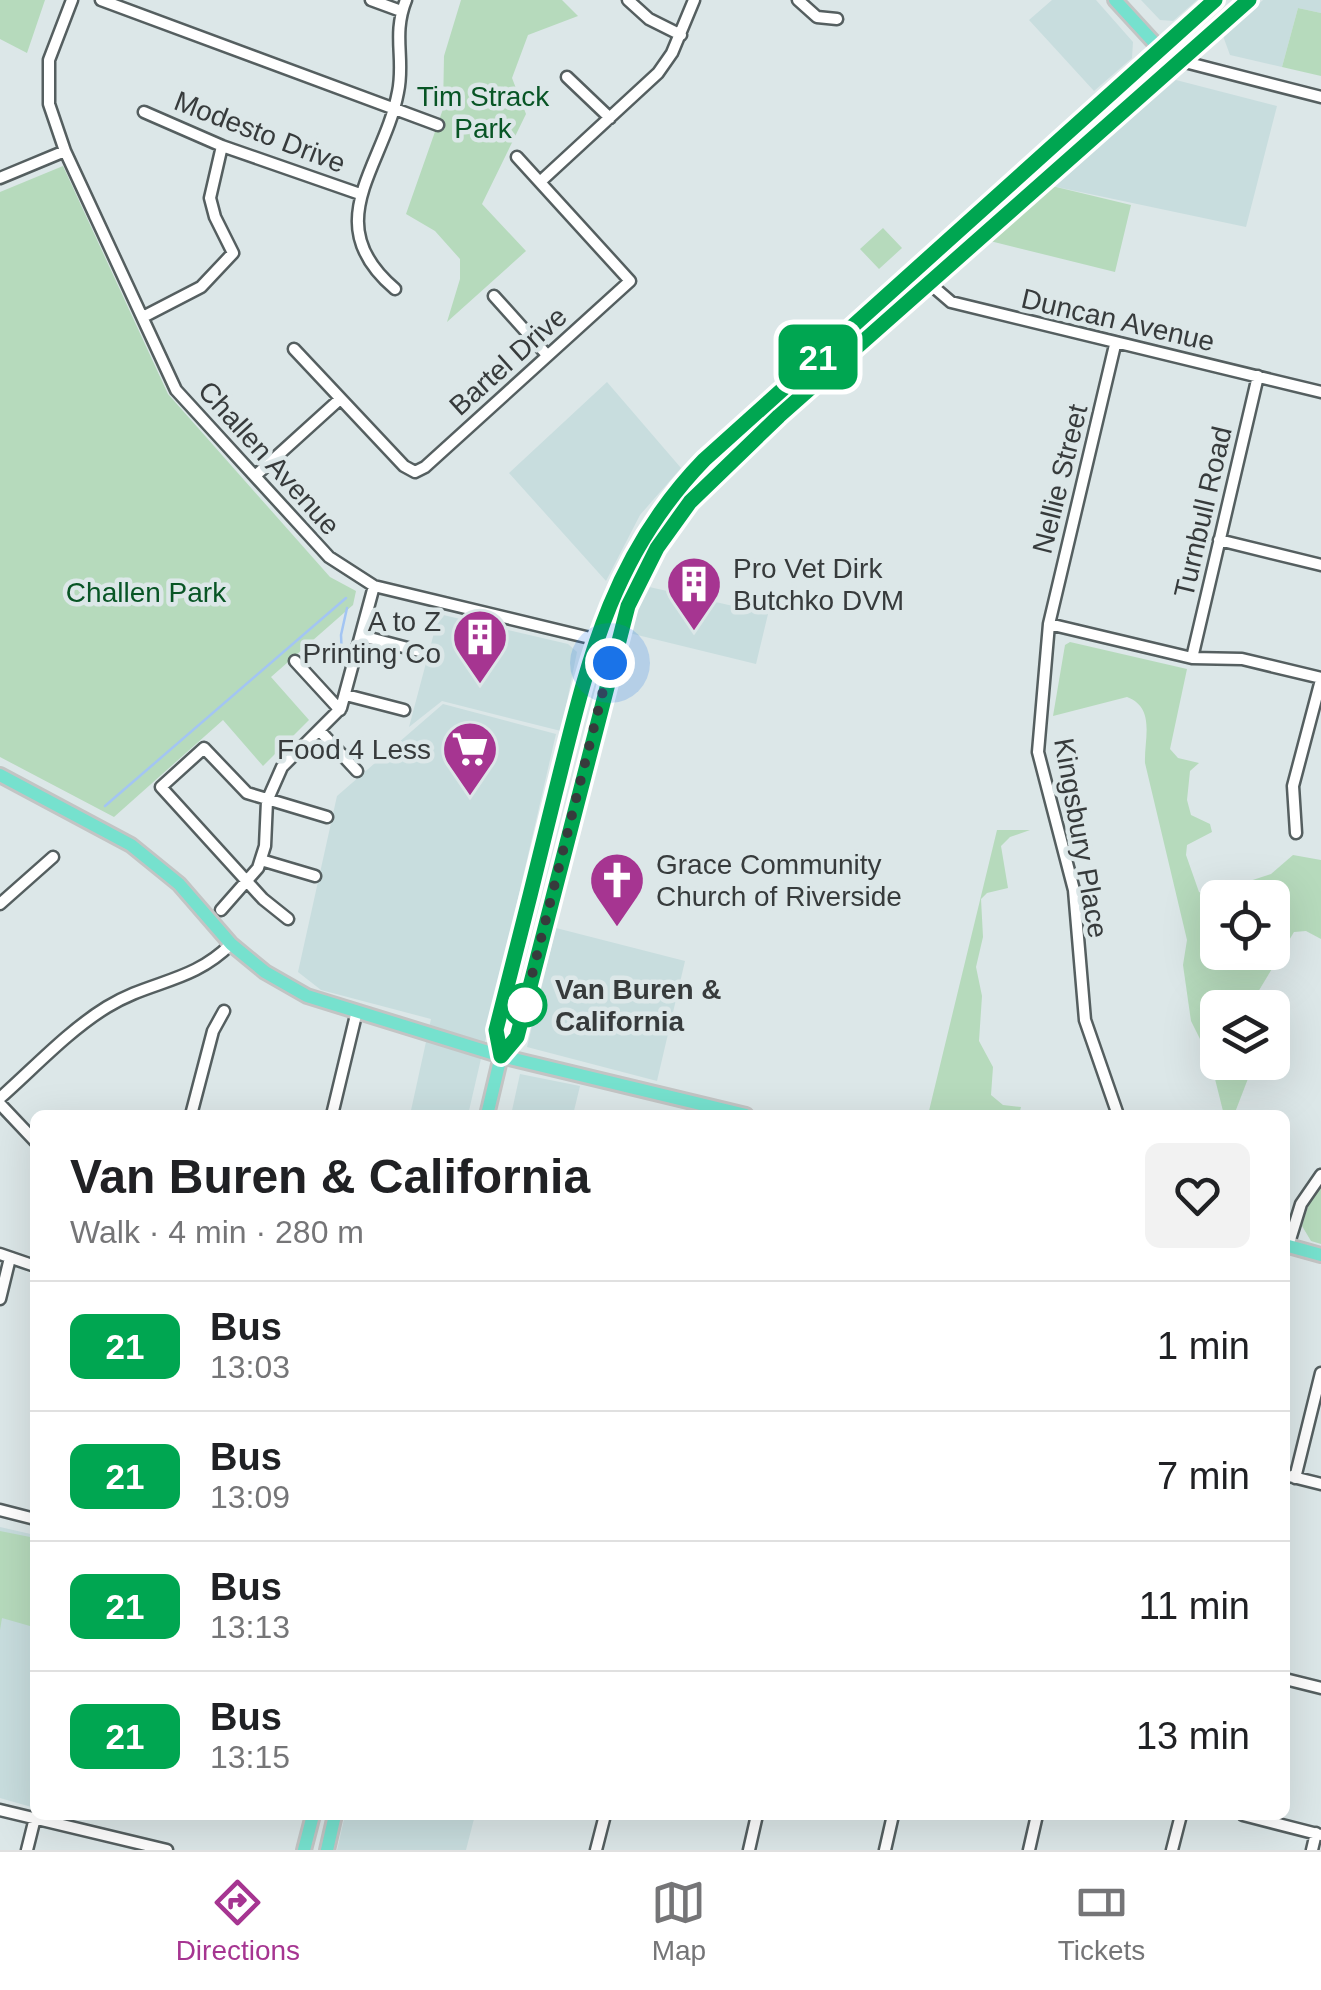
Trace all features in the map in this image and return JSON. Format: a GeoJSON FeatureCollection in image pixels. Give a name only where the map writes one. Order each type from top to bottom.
{"type":"FeatureCollection","features":[{"type":"Feature","properties":{"kind":"main road"},"geometry":{"type":"LineString","coordinates":[[1115,0],[1160,49],[1180,61]]}},
{"type":"Feature","properties":{"kind":"main road"},"geometry":{"type":"LineString","coordinates":[[488,1110],[501,1056],[496,1030],[595,638],[612,592],[647,529],[688,477],[749,418],[1216,0]]}},
{"type":"Feature","properties":{"kind":"main road"},"geometry":{"type":"LineString","coordinates":[[501,1056],[517,1037],[615,644],[632,595],[671,527],[712,478],[1247,1]]}},
{"type":"Feature","properties":{"kind":"main road"},"geometry":{"type":"LineString","coordinates":[[712,478],[719,461],[752,427],[749,418]]}},
{"type":"Feature","properties":{"kind":"main road"},"geometry":{"type":"LineString","coordinates":[[632,595],[633,577],[653,535],[647,529]]}},
{"type":"Feature","properties":{"kind":"main road"},"geometry":{"type":"LineString","coordinates":[[0,775],[130,845],[179,884],[231,944],[286,985],[356,1015],[501,1056],[725,1110]]}},
{"type":"Feature","properties":{"kind":"main road"},"geometry":{"type":"LineString","coordinates":[[1290,1246],[1321,1255]]}},
{"type":"Feature","properties":{"kind":"main road"},"geometry":{"type":"LineString","coordinates":[[304,1850],[311,1820]]}},
{"type":"Feature","properties":{"kind":"main road"},"geometry":{"type":"LineString","coordinates":[[328,1850],[334,1820]]}},
{"type":"Feature","properties":{"kind":"street","name":"Challen Avenue"},"geometry":{"type":"LineString","coordinates":[[72,0],[46,78],[49,104],[65,150],[176,390],[329,557],[374,586],[615,644]]}},
{"type":"Feature","properties":{"kind":"street"},"geometry":{"type":"LineString","coordinates":[[101,0],[438,126]]}},
{"type":"Feature","properties":{"kind":"street"},"geometry":{"type":"LineString","coordinates":[[371,0],[404,6],[397,31],[399,90],[360,194],[358,242],[377,273],[395,288]]}},
{"type":"Feature","properties":{"kind":"street"},"geometry":{"type":"LineString","coordinates":[[628,0],[650,19],[680,34]]}},
{"type":"Feature","properties":{"kind":"street"},"geometry":{"type":"LineString","coordinates":[[517,156],[541,182],[658,73],[694,0]]}},
{"type":"Feature","properties":{"kind":"street"},"geometry":{"type":"LineString","coordinates":[[798,0],[817,17],[838,19]]}},
{"type":"Feature","properties":{"kind":"street"},"geometry":{"type":"LineString","coordinates":[[1180,61],[1321,97]]}},
{"type":"Feature","properties":{"kind":"street"},"geometry":{"type":"LineString","coordinates":[[567,77],[610,118]]}},
{"type":"Feature","properties":{"kind":"street","name":"Modesto Drive"},"geometry":{"type":"LineString","coordinates":[[144,112],[222,146],[360,194]]}},
{"type":"Feature","properties":{"kind":"street"},"geometry":{"type":"LineString","coordinates":[[144,316],[200,287],[233,252],[214,217],[210,198],[222,146]]}},
{"type":"Feature","properties":{"kind":"street"},"geometry":{"type":"LineString","coordinates":[[0,178],[65,150]]}},
{"type":"Feature","properties":{"kind":"street","name":"Bartel Drive"},"geometry":{"type":"LineString","coordinates":[[340,399],[404,466],[415,472],[630,281],[541,182]]}},
{"type":"Feature","properties":{"kind":"street","name":"Duncan Avenue"},"geometry":{"type":"LineString","coordinates":[[915,271],[951,302],[1321,392]]}},
{"type":"Feature","properties":{"kind":"street"},"geometry":{"type":"LineString","coordinates":[[494,296],[547,356]]}},
{"type":"Feature","properties":{"kind":"street","name":"Nellie Street"},"geometry":{"type":"LineString","coordinates":[[1049,624],[1116,345]]}},
{"type":"Feature","properties":{"kind":"street"},"geometry":{"type":"LineString","coordinates":[[255,476],[340,399],[294,349]]}},
{"type":"Feature","properties":{"kind":"street","name":"Turnbull Road"},"geometry":{"type":"LineString","coordinates":[[1192,658],[1258,376]]}},
{"type":"Feature","properties":{"kind":"street"},"geometry":{"type":"LineString","coordinates":[[1219,540],[1321,565]]}},
{"type":"Feature","properties":{"kind":"street"},"geometry":{"type":"LineString","coordinates":[[221,910],[248,883],[260,860],[268,800],[282,767],[340,710],[374,586]]}},
{"type":"Feature","properties":{"kind":"street"},"geometry":{"type":"LineString","coordinates":[[1049,624],[1192,658],[1242,659],[1321,679],[1293,786],[1296,833]]}},
{"type":"Feature","properties":{"kind":"street","name":"Kingsbury Place"},"geometry":{"type":"LineString","coordinates":[[1049,624],[1038,752],[1074,890],[1084,1020],[1116,1110]]}},
{"type":"Feature","properties":{"kind":"street"},"geometry":{"type":"LineString","coordinates":[[362,636],[419,651]]}},
{"type":"Feature","properties":{"kind":"street"},"geometry":{"type":"LineString","coordinates":[[295,661],[340,710]]}},
{"type":"Feature","properties":{"kind":"street"},"geometry":{"type":"LineString","coordinates":[[346,696],[404,710]]}},
{"type":"Feature","properties":{"kind":"street"},"geometry":{"type":"LineString","coordinates":[[319,730],[356,772]]}},
{"type":"Feature","properties":{"kind":"street"},"geometry":{"type":"LineString","coordinates":[[288,919],[248,883],[160,787],[204,748],[246,794],[326,817]]}},
{"type":"Feature","properties":{"kind":"street"},"geometry":{"type":"LineString","coordinates":[[0,904],[53,857]]}},
{"type":"Feature","properties":{"kind":"street"},"geometry":{"type":"LineString","coordinates":[[260,860],[315,876]]}},
{"type":"Feature","properties":{"kind":"street"},"geometry":{"type":"LineString","coordinates":[[30,1135],[0,1101],[105,1008],[125,996],[187,978],[231,944]]}},
{"type":"Feature","properties":{"kind":"street"},"geometry":{"type":"LineString","coordinates":[[192,1110],[213,1031],[224,1010]]}},
{"type":"Feature","properties":{"kind":"street"},"geometry":{"type":"LineString","coordinates":[[333,1110],[356,1015]]}},
{"type":"Feature","properties":{"kind":"street"},"geometry":{"type":"LineString","coordinates":[[1290,1234],[1301,1204],[1321,1175]]}},
{"type":"Feature","properties":{"kind":"street"},"geometry":{"type":"LineString","coordinates":[[0,1299],[5,1256],[30,1264]]}},
{"type":"Feature","properties":{"kind":"street"},"geometry":{"type":"LineString","coordinates":[[1321,1373],[1290,1477],[1321,1484]]}},
{"type":"Feature","properties":{"kind":"street"},"geometry":{"type":"LineString","coordinates":[[0,1510],[30,1518]]}},
{"type":"Feature","properties":{"kind":"street"},"geometry":{"type":"LineString","coordinates":[[1290,1680],[1321,1688]]}},
{"type":"Feature","properties":{"kind":"street"},"geometry":{"type":"LineString","coordinates":[[0,1810],[30,1817]]}},
{"type":"Feature","properties":{"kind":"street"},"geometry":{"type":"LineString","coordinates":[[26,1850],[34,1820]]}},
{"type":"Feature","properties":{"kind":"street"},"geometry":{"type":"LineString","coordinates":[[42,1820],[167,1850]]}},
{"type":"Feature","properties":{"kind":"street"},"geometry":{"type":"LineString","coordinates":[[596,1850],[604,1820]]}},
{"type":"Feature","properties":{"kind":"street"},"geometry":{"type":"LineString","coordinates":[[749,1850],[756,1820]]}},
{"type":"Feature","properties":{"kind":"street"},"geometry":{"type":"LineString","coordinates":[[885,1850],[893,1820]]}},
{"type":"Feature","properties":{"kind":"street"},"geometry":{"type":"LineString","coordinates":[[1029,1850],[1036,1820]]}},
{"type":"Feature","properties":{"kind":"street"},"geometry":{"type":"LineString","coordinates":[[1172,1850],[1180,1820]]}},
{"type":"Feature","properties":{"kind":"street"},"geometry":{"type":"LineString","coordinates":[[1263,1820],[1318,1834],[1312,1850]]}},
{"type":"Feature","properties":{"kind":"shaded area"},"geometry":{"type":"Polygon","coordinates":[[[1052,0],[1096,0],[1133,42],[1132,58],[1094,91],[1029,20],[1052,0]]]}},
{"type":"Feature","properties":{"kind":"shaded area"},"geometry":{"type":"Polygon","coordinates":[[[1141,0],[1197,0],[1173,21],[1160,20],[1141,0]]]}},
{"type":"Feature","properties":{"kind":"shaded area"},"geometry":{"type":"Polygon","coordinates":[[[1263,0],[1321,0],[1321,13],[1298,8],[1282,67],[1230,55],[1223,36],[1263,0]]]}},
{"type":"Feature","properties":{"kind":"shaded area"},"geometry":{"type":"Polygon","coordinates":[[[1176,80],[1277,106],[1246,227],[1052,186],[1176,80]]]}},
{"type":"Feature","properties":{"kind":"shaded area"},"geometry":{"type":"Polygon","coordinates":[[[607,382],[681,468],[640,515],[606,581],[509,473],[607,382]]]}},
{"type":"Feature","properties":{"kind":"shaded area"},"geometry":{"type":"Polygon","coordinates":[[[645,586],[768,614],[756,664],[625,632],[645,586]]]}},
{"type":"Feature","properties":{"kind":"shaded area"},"geometry":{"type":"Polygon","coordinates":[[[439,614],[568,644],[577,652],[561,731],[442,701],[409,727],[439,614]]]}},
{"type":"Feature","properties":{"kind":"shaded area"},"geometry":{"type":"Polygon","coordinates":[[[443,704],[556,734],[469,1110],[411,1110],[431,1019],[321,990],[298,972],[337,796],[443,704]]]}},
{"type":"Feature","properties":{"kind":"shaded area"},"geometry":{"type":"Polygon","coordinates":[[[556,928],[685,961],[657,1081],[527,1047],[556,928]]]}},
{"type":"Feature","properties":{"kind":"shaded area"},"geometry":{"type":"Polygon","coordinates":[[[520,1074],[580,1086],[574,1110],[512,1110],[520,1074]]]}},
{"type":"Feature","properties":{"kind":"shaded area"},"geometry":{"type":"Polygon","coordinates":[[[0,1527],[30,1534],[30,1807],[0,1798],[0,1527]]]}},
{"type":"Feature","properties":{"kind":"shaded area"},"geometry":{"type":"Polygon","coordinates":[[[344,1820],[474,1820],[466,1850],[337,1850],[344,1820]]]}},
{"type":"Feature","properties":{"kind":"green space"},"geometry":{"type":"Polygon","coordinates":[[[0,0],[45,0],[27,53],[0,39],[0,0]]]}},
{"type":"Feature","properties":{"kind":"green space","name":"Tim Strack Park"},"geometry":{"type":"Polygon","coordinates":[[[461,0],[562,0],[578,16],[528,35],[512,78],[526,114],[482,204],[526,251],[447,322],[460,279],[460,259],[435,231],[406,214],[443,109],[444,56],[461,0]]]}},
{"type":"Feature","properties":{"kind":"green space"},"geometry":{"type":"Polygon","coordinates":[[[1298,8],[1321,13],[1321,76],[1282,67],[1298,8]]]}},
{"type":"Feature","properties":{"kind":"green space","name":"Challen Park"},"geometry":{"type":"Polygon","coordinates":[[[63,166],[168,394],[330,577],[356,591],[353,605],[271,677],[309,720],[263,766],[223,720],[114,817],[0,757],[0,192],[63,166]]]}},
{"type":"Feature","properties":{"kind":"green space"},"geometry":{"type":"Polygon","coordinates":[[[1052,186],[1131,205],[1115,272],[990,241],[1052,186]]]}},
{"type":"Feature","properties":{"kind":"green space"},"geometry":{"type":"Polygon","coordinates":[[[883,228],[902,248],[879,269],[860,249],[883,228]]]}},
{"type":"Feature","properties":{"kind":"green space"},"geometry":{"type":"Polygon","coordinates":[[[1070,642],[1187,669],[1170,749],[1178,758],[1199,763],[1190,771],[1187,800],[1191,815],[1210,824],[1212,832],[1187,845],[1186,855],[1200,892],[1200,970],[1271,970],[1259,990],[1200,990],[1200,1039],[1191,1021],[1183,965],[1187,940],[1145,763],[1145,716],[1136,702],[1127,697],[1053,716],[1065,645],[1070,642]]]}},
{"type":"Feature","properties":{"kind":"green space"},"geometry":{"type":"Polygon","coordinates":[[[997,830],[1030,830],[1010,837],[1001,846],[1008,888],[987,893],[981,899],[983,937],[976,967],[982,996],[979,1041],[993,1067],[991,1095],[1003,1105],[1021,1107],[1020,1110],[929,1110],[997,830]]]}},
{"type":"Feature","properties":{"kind":"green space"},"geometry":{"type":"Polygon","coordinates":[[[1293,855],[1321,860],[1321,939],[1306,931],[1294,932],[1290,939],[1290,880],[1253,880],[1271,874],[1293,855]]]}},
{"type":"Feature","properties":{"kind":"green space"},"geometry":{"type":"Polygon","coordinates":[[[1215,1080],[1247,1080],[1236,1110],[1223,1110],[1215,1080]]]}},
{"type":"Feature","properties":{"kind":"green space"},"geometry":{"type":"Polygon","coordinates":[[[1321,1185],[1321,1244],[1311,1241],[1302,1226],[1310,1200],[1321,1185]]]}},
{"type":"Feature","properties":{"kind":"green space"},"geometry":{"type":"Polygon","coordinates":[[[0,1531],[30,1537],[30,1626],[2,1618],[0,1630],[0,1531]]]}},
{"type":"Feature","properties":{"kind":"waterway"},"geometry":{"type":"LineString","coordinates":[[105,806],[346,598]]}},
{"type":"Feature","properties":{"kind":"waterway"},"geometry":{"type":"LineString","coordinates":[[342,658],[341,635],[347,608]]}},
{"type":"Feature","properties":{"kind":"bus line","name":"21"},"geometry":{"type":"LineString","coordinates":[[1215,0],[704,460],[642,537],[612,592],[590,656],[496,1030],[501,1056],[517,1037],[623,619],[642,575],[671,527],[717,473],[779,416],[1249,0]]}},
{"type":"Feature","properties":{"kind":"place","name":"Pro Vet Dirk Butchko DVM"},"geometry":{"type":"Point","coordinates":[694,633]}},
{"type":"Feature","properties":{"kind":"place","name":"A to Z Printing Co"},"geometry":{"type":"Point","coordinates":[480,686]}},
{"type":"Feature","properties":{"kind":"place","name":"Food 4 Less"},"geometry":{"type":"Point","coordinates":[470,798]}},
{"type":"Feature","properties":{"kind":"place","name":"Grace Community Church of Riverside"},"geometry":{"type":"Point","coordinates":[617,929]}},
{"type":"Feature","properties":{"kind":"place","name":"Van Buren & California"},"geometry":{"type":"Point","coordinates":[525,1005]}},
{"type":"Feature","properties":{"kind":"route"},"geometry":{"type":"LineString","coordinates":[[525,1005],[522,1015],[610,663]]}}]}
